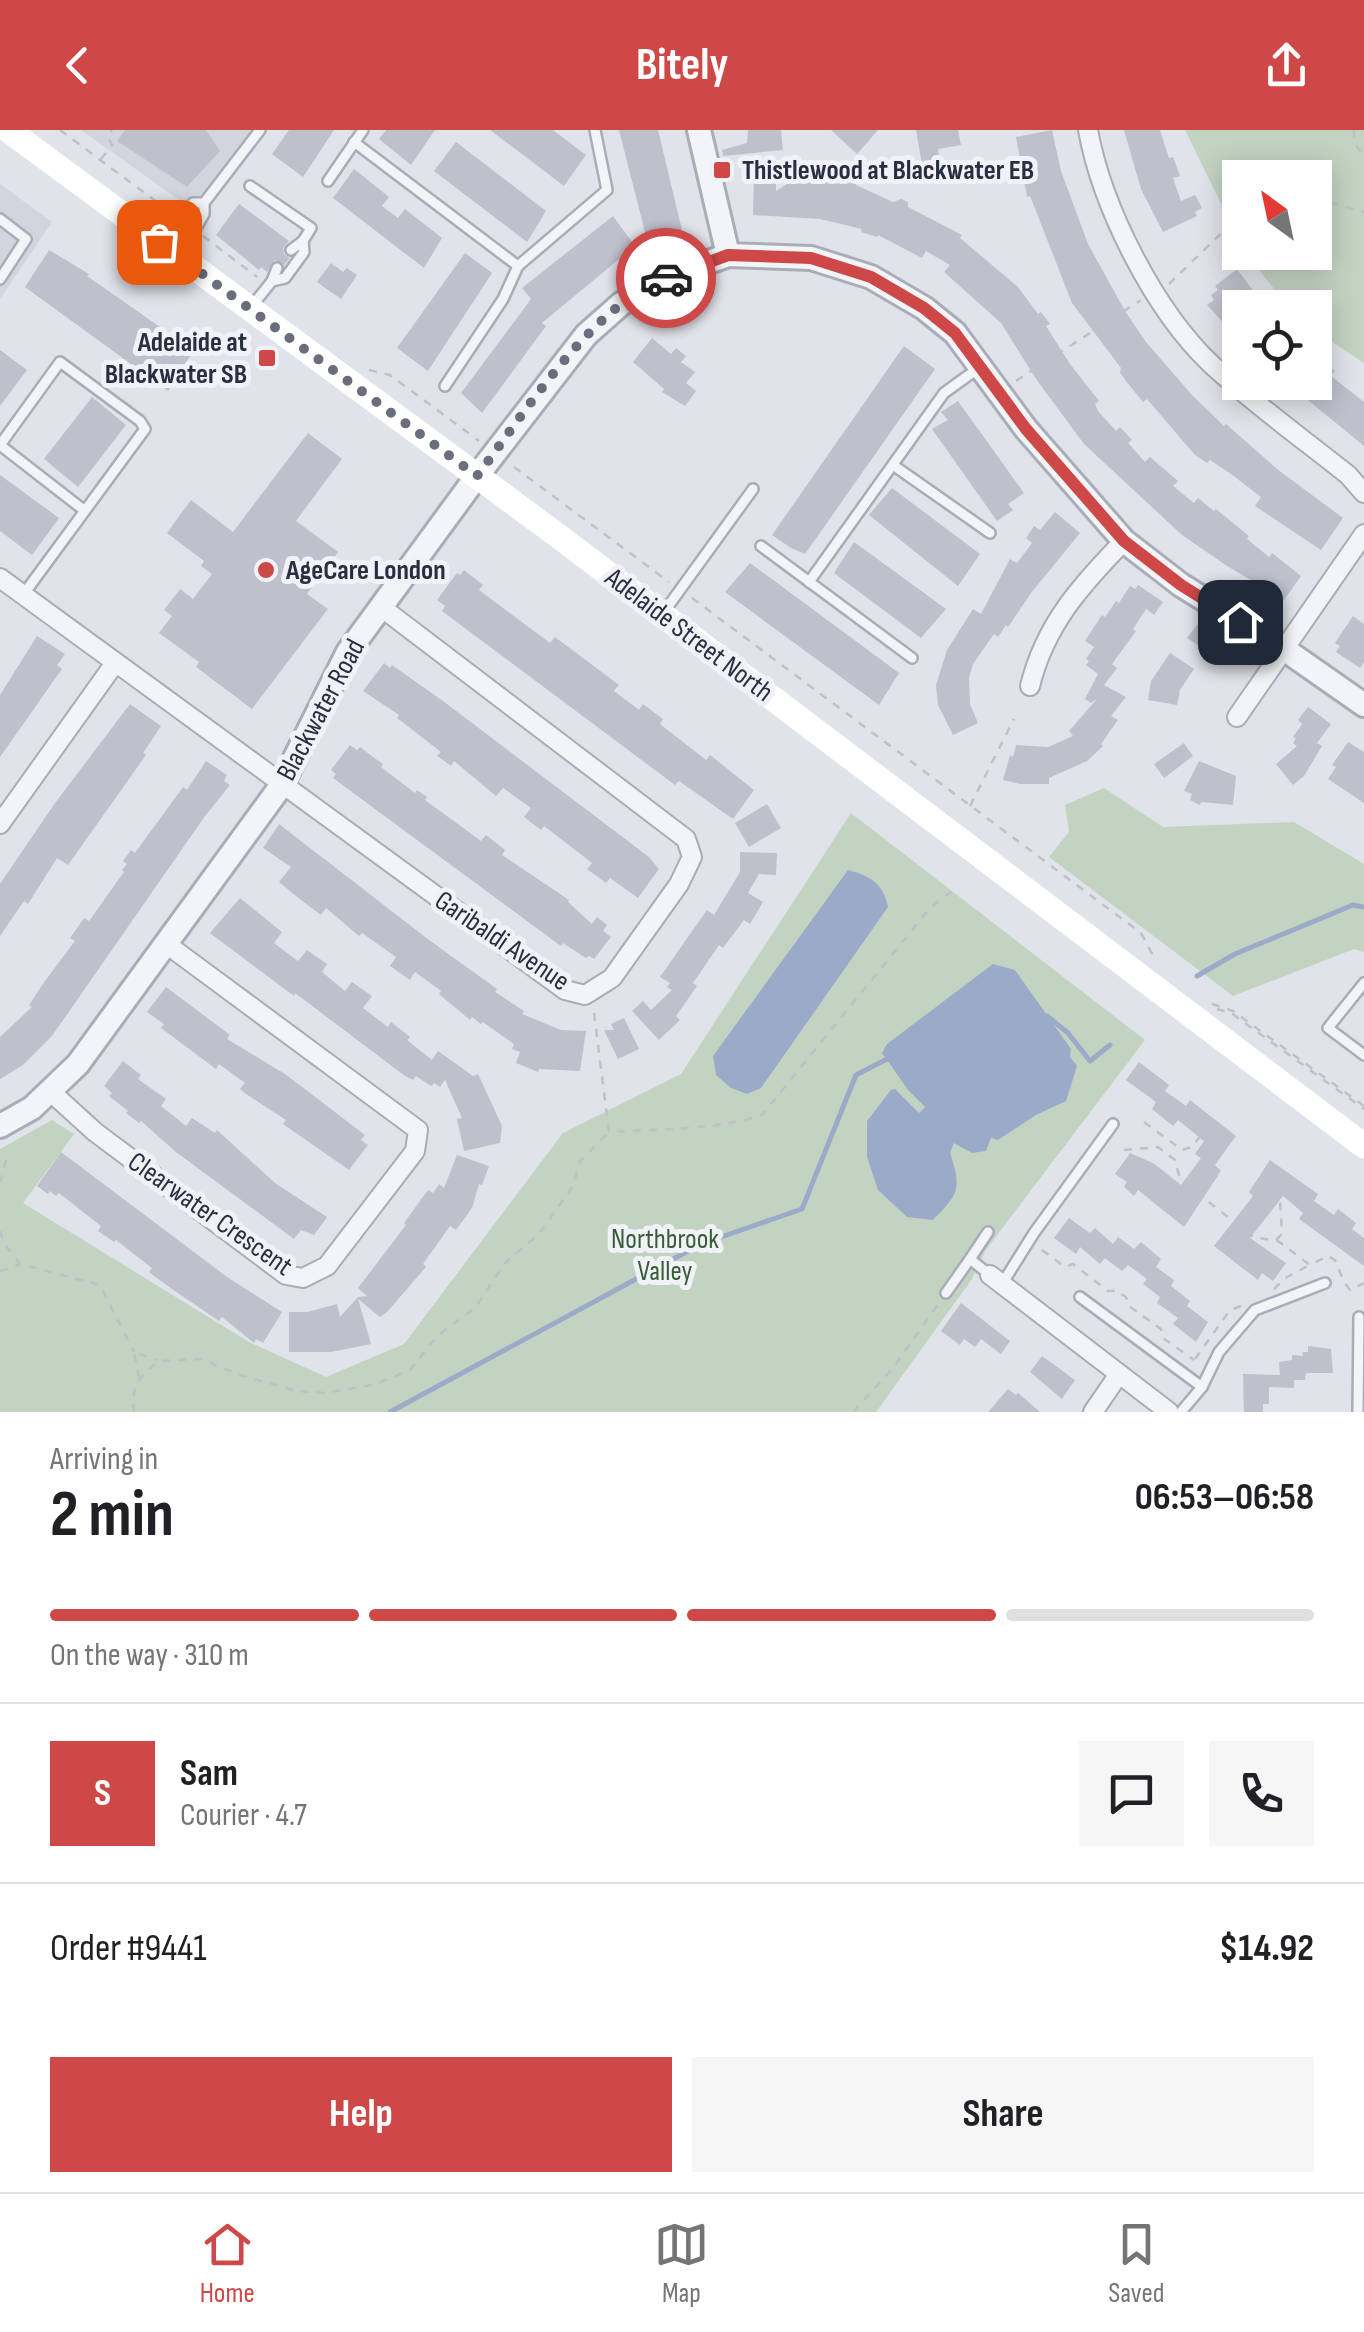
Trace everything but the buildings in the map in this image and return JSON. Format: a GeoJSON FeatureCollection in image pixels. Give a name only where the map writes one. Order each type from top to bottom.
{"type":"FeatureCollection","features":[{"type":"Feature","properties":{"kind":"main road","name":"Adelaide Street North"},"geometry":{"type":"LineString","coordinates":[[8,130],[662,614],[1364,1146]]}},
{"type":"Feature","properties":{"kind":"street"},"geometry":{"type":"LineString","coordinates":[[698,130],[728,255]]}},
{"type":"Feature","properties":{"kind":"street"},"geometry":{"type":"LineString","coordinates":[[1088,130],[1092,154],[1126,240],[1171,317],[1209,363],[1348,475],[1364,494]]}},
{"type":"Feature","properties":{"kind":"street","name":"Blackwater Road"},"geometry":{"type":"LineString","coordinates":[[0,1126],[32,1108],[78,1064],[281,786],[348,652],[586,335],[622,304],[657,282],[728,255],[811,258],[871,277],[924,308],[955,333],[1061,472],[1124,541],[1181,585],[1364,705]]}},
{"type":"Feature","properties":{"kind":"street"},"geometry":{"type":"LineString","coordinates":[[1237,718],[1364,534]]}},
{"type":"Feature","properties":{"kind":"street"},"geometry":{"type":"LineString","coordinates":[[1030,686],[1036,660],[1056,617],[1124,541]]}},
{"type":"Feature","properties":{"kind":"street","name":"Garibaldi Avenue"},"geometry":{"type":"LineString","coordinates":[[0,578],[564,990],[585,995],[612,978],[679,884],[692,857],[686,839],[381,607]]}},
{"type":"Feature","properties":{"kind":"street"},"geometry":{"type":"LineString","coordinates":[[0,824],[114,663]]}},
{"type":"Feature","properties":{"kind":"street","name":"Clearwater Crescent"},"geometry":{"type":"LineString","coordinates":[[51,1092],[96,1132],[286,1275],[303,1278],[327,1266],[415,1151],[418,1130],[165,943]]}},
{"type":"Feature","properties":{"kind":"street"},"geometry":{"type":"LineString","coordinates":[[996,1280],[1169,1412]]}},
{"type":"Feature","properties":{"kind":"street"},"geometry":{"type":"LineString","coordinates":[[1093,1412],[1119,1374]]}},
{"type":"Feature","properties":{"kind":"lane"},"geometry":{"type":"LineString","coordinates":[[0,143],[8,130]]}},
{"type":"Feature","properties":{"kind":"lane"},"geometry":{"type":"LineString","coordinates":[[170,249],[204,214],[204,202],[260,130]]}},
{"type":"Feature","properties":{"kind":"lane"},"geometry":{"type":"LineString","coordinates":[[328,181],[363,130]]}},
{"type":"Feature","properties":{"kind":"lane"},"geometry":{"type":"LineString","coordinates":[[444,386],[503,299],[518,266],[607,190],[596,130]]}},
{"type":"Feature","properties":{"kind":"lane"},"geometry":{"type":"LineString","coordinates":[[354,142],[518,266]]}},
{"type":"Feature","properties":{"kind":"lane"},"geometry":{"type":"LineString","coordinates":[[250,186],[311,228],[291,250]]}},
{"type":"Feature","properties":{"kind":"lane"},"geometry":{"type":"LineString","coordinates":[[170,249],[194,203],[204,202]]}},
{"type":"Feature","properties":{"kind":"lane"},"geometry":{"type":"LineString","coordinates":[[0,219],[26,240],[0,278]]}},
{"type":"Feature","properties":{"kind":"lane"},"geometry":{"type":"LineString","coordinates":[[272,281],[285,278],[304,252],[303,241]]}},
{"type":"Feature","properties":{"kind":"lane"},"geometry":{"type":"LineString","coordinates":[[250,308],[272,281],[277,268]]}},
{"type":"Feature","properties":{"kind":"lane"},"geometry":{"type":"LineString","coordinates":[[24,595],[145,429],[140,421],[60,362],[0,446],[85,511]]}},
{"type":"Feature","properties":{"kind":"lane"},"geometry":{"type":"LineString","coordinates":[[809,582],[944,393],[980,366]]}},
{"type":"Feature","properties":{"kind":"lane"},"geometry":{"type":"LineString","coordinates":[[893,465],[990,533]]}},
{"type":"Feature","properties":{"kind":"lane"},"geometry":{"type":"LineString","coordinates":[[662,614],[753,488]]}},
{"type":"Feature","properties":{"kind":"lane"},"geometry":{"type":"LineString","coordinates":[[761,546],[912,658]]}},
{"type":"Feature","properties":{"kind":"lane"},"geometry":{"type":"LineString","coordinates":[[1364,983],[1328,1028],[1364,1055]]}},
{"type":"Feature","properties":{"kind":"lane"},"geometry":{"type":"LineString","coordinates":[[970,1259],[996,1280],[1113,1124]]}},
{"type":"Feature","properties":{"kind":"lane"},"geometry":{"type":"LineString","coordinates":[[946,1294],[988,1232]]}},
{"type":"Feature","properties":{"kind":"lane"},"geometry":{"type":"LineString","coordinates":[[1180,1412],[1202,1387],[1219,1352],[1254,1310],[1326,1283]]}},
{"type":"Feature","properties":{"kind":"lane"},"geometry":{"type":"LineString","coordinates":[[1080,1297],[1202,1387]]}},
{"type":"Feature","properties":{"kind":"lane"},"geometry":{"type":"LineString","coordinates":[[1358,1412],[1359,1317]]}},
{"type":"Feature","properties":{"kind":"path"},"geometry":{"type":"LineString","coordinates":[[100,160],[112,145],[108,137],[112,130]]}},
{"type":"Feature","properties":{"kind":"path"},"geometry":{"type":"LineString","coordinates":[[1354,130],[1354,141],[1364,158]]}},
{"type":"Feature","properties":{"kind":"path"},"geometry":{"type":"LineString","coordinates":[[1332,203],[1364,212]]}},
{"type":"Feature","properties":{"kind":"path"},"geometry":{"type":"LineString","coordinates":[[1016,380],[1156,292],[1222,236]]}},
{"type":"Feature","properties":{"kind":"path"},"geometry":{"type":"LineString","coordinates":[[514,466],[1141,933],[1159,967]]}},
{"type":"Feature","properties":{"kind":"path"},"geometry":{"type":"LineString","coordinates":[[970,806],[1014,718]]}},
{"type":"Feature","properties":{"kind":"path"},"geometry":{"type":"LineString","coordinates":[[134,1352],[158,1361],[201,1359],[297,1391],[326,1393],[376,1384],[410,1370],[437,1336],[475,1308],[505,1262],[539,1234],[573,1186],[580,1162],[610,1132],[741,1122],[762,1115],[930,908],[957,887]]}},
{"type":"Feature","properties":{"kind":"path"},"geometry":{"type":"LineString","coordinates":[[1198,1000],[1233,1011],[1364,1107]]}},
{"type":"Feature","properties":{"kind":"path"},"geometry":{"type":"LineString","coordinates":[[1213,1007],[1231,1013],[1364,1107]]}},
{"type":"Feature","properties":{"kind":"path"},"geometry":{"type":"LineString","coordinates":[[594,1012],[610,1132]]}},
{"type":"Feature","properties":{"kind":"path"},"geometry":{"type":"LineString","coordinates":[[1144,1122],[1182,1150],[1192,1146],[1208,1126]]}},
{"type":"Feature","properties":{"kind":"path"},"geometry":{"type":"LineString","coordinates":[[1124,1150],[1158,1147],[1175,1160],[1180,1179],[1253,1237],[1276,1240],[1310,1266],[1328,1256],[1335,1260],[1350,1290],[1364,1283]]}},
{"type":"Feature","properties":{"kind":"path"},"geometry":{"type":"LineString","coordinates":[[0,1183],[6,1160],[4,1152]]}},
{"type":"Feature","properties":{"kind":"path"},"geometry":{"type":"LineString","coordinates":[[1276,1240],[1282,1234],[1280,1200],[1288,1188]]}},
{"type":"Feature","properties":{"kind":"path"},"geometry":{"type":"LineString","coordinates":[[0,1230],[20,1264]]}},
{"type":"Feature","properties":{"kind":"path"},"geometry":{"type":"LineString","coordinates":[[1042,1250],[1065,1267],[1072,1264],[1108,1291],[1117,1290],[1126,1297],[1128,1306],[1161,1329],[1164,1338],[1194,1360]]}},
{"type":"Feature","properties":{"kind":"path"},"geometry":{"type":"LineString","coordinates":[[0,1272],[20,1264],[100,1285],[134,1352],[139,1378]]}},
{"type":"Feature","properties":{"kind":"path"},"geometry":{"type":"LineString","coordinates":[[852,1412],[893,1368],[946,1294]]}},
{"type":"Feature","properties":{"kind":"path"},"geometry":{"type":"LineString","coordinates":[[134,1412],[132,1394],[139,1378],[158,1361]]}},
{"type":"Feature","properties":{"kind":"shaded area"},"geometry":{"type":"Polygon","coordinates":[[[81,130],[260,130],[200,215],[81,130]]]}},
{"type":"Feature","properties":{"kind":"shaded area"},"geometry":{"type":"Polygon","coordinates":[[[0,184],[52,222],[0,299],[0,184]]]}},
{"type":"Feature","properties":{"kind":"green space"},"geometry":{"type":"Polygon","coordinates":[[[1185,130],[1364,130],[1364,363],[1332,342],[1332,290],[1275,290],[1259,270],[1332,270],[1332,160],[1222,160],[1222,205],[1185,130]]]}},
{"type":"Feature","properties":{"kind":"green space"},"geometry":{"type":"Polygon","coordinates":[[[1104,788],[1163,827],[1294,822],[1364,864],[1364,952],[1354,949],[1233,996],[1049,857],[1069,832],[1065,805],[1104,788]]]}},
{"type":"Feature","properties":{"kind":"green space","name":"Northbrook Valley"},"geometry":{"type":"Polygon","coordinates":[[[851,813],[1145,1040],[985,1251],[972,1279],[876,1412],[0,1412],[0,1149],[52,1120],[74,1134],[23,1203],[249,1342],[326,1377],[404,1344],[563,1133],[681,1074],[851,813]]]}},
{"type":"Feature","properties":{"kind":"water"},"geometry":{"type":"Polygon","coordinates":[[[848,870],[874,882],[888,907],[761,1088],[747,1094],[731,1088],[716,1075],[713,1056],[848,870]]]}},
{"type":"Feature","properties":{"kind":"water"},"geometry":{"type":"Polygon","coordinates":[[[993,964],[1015,970],[1071,1049],[1070,1057],[1077,1066],[1066,1101],[998,1140],[991,1138],[986,1151],[972,1153],[954,1143],[950,1153],[957,1183],[953,1197],[933,1220],[907,1217],[878,1190],[867,1157],[867,1121],[895,1089],[919,1113],[925,1107],[882,1053],[887,1044],[993,964]]]}},
{"type":"Feature","properties":{"kind":"waterway"},"geometry":{"type":"LineString","coordinates":[[1197,976],[1235,954],[1353,905],[1364,907]]}},
{"type":"Feature","properties":{"kind":"waterway"},"geometry":{"type":"LineString","coordinates":[[1041,1016],[1047,1016],[1068,1033],[1090,1061],[1110,1045]]}},
{"type":"Feature","properties":{"kind":"waterway"},"geometry":{"type":"LineString","coordinates":[[390,1412],[701,1244],[802,1209],[856,1075],[889,1058]]}},
{"type":"Feature","properties":{"kind":"way so far"},"geometry":{"type":"LineString","coordinates":[[159,242],[477,476],[586,335],[622,304],[666,278]]}},
{"type":"Feature","properties":{"kind":"place","name":"Thistlewood at Blackwater EB"},"geometry":{"type":"Point","coordinates":[722,170]}},
{"type":"Feature","properties":{"kind":"place","name":"Adelaide at Blackwater SB"},"geometry":{"type":"Point","coordinates":[267,358]}},
{"type":"Feature","properties":{"kind":"place","name":"AgeCare London"},"geometry":{"type":"Point","coordinates":[266,570]}},
{"type":"Feature","properties":{"kind":"route"},"geometry":{"type":"LineString","coordinates":[[666,278],[728,255],[811,258],[871,277],[924,308],[955,333],[1026,429],[1124,541],[1181,585],[1240,622]]}}]}
